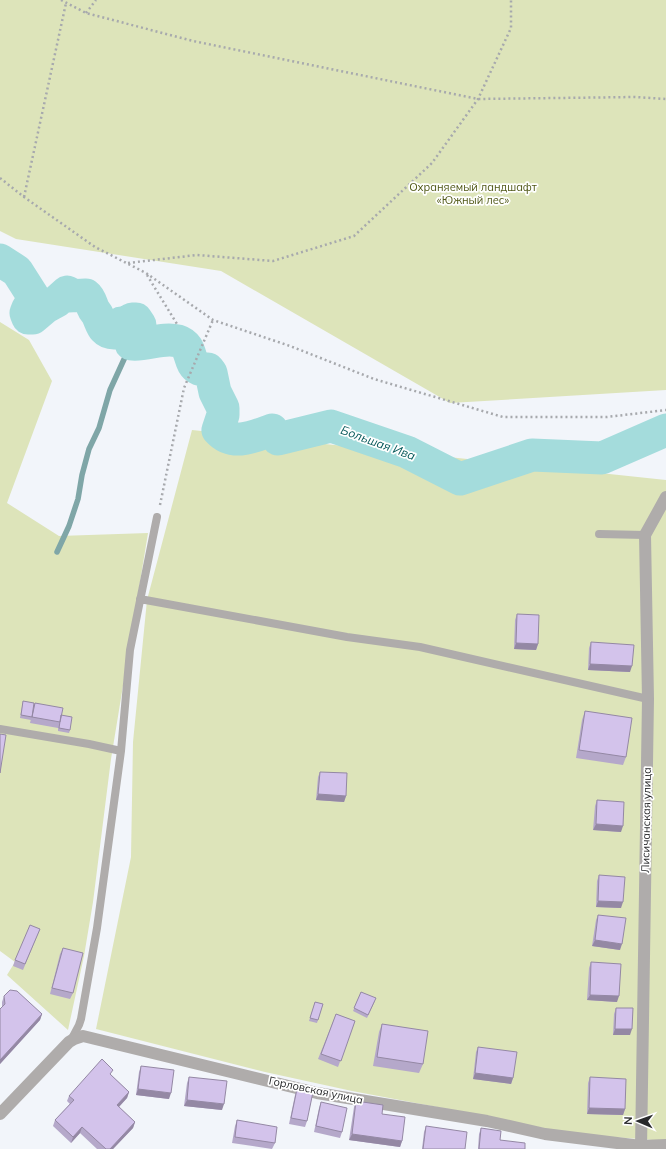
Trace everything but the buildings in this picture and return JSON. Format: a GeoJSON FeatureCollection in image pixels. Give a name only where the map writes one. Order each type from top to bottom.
{"type":"FeatureCollection","features":[{"type":"Feature","properties":{"kind":"street","name":"Лисичанская улица"},"geometry":{"type":"LineString","coordinates":[[641,1147],[648,700],[645,535],[666,497]]}},
{"type":"Feature","properties":{"kind":"street","name":"Горловская улица"},"geometry":{"type":"LineString","coordinates":[[69,1042],[78,1037],[88,1037],[317,1093],[487,1121],[545,1134],[641,1147],[666,1145]]}},
{"type":"Feature","properties":{"kind":"street"},"geometry":{"type":"LineString","coordinates":[[0,1114],[69,1042]]}},
{"type":"Feature","properties":{"kind":"lane"},"geometry":{"type":"LineString","coordinates":[[69,1042],[81,1019],[97,928],[121,751],[128,664],[157,517]]}},
{"type":"Feature","properties":{"kind":"lane"},"geometry":{"type":"LineString","coordinates":[[599,534],[645,535]]}},
{"type":"Feature","properties":{"kind":"lane"},"geometry":{"type":"LineString","coordinates":[[140,599],[347,638],[420,647],[648,700]]}},
{"type":"Feature","properties":{"kind":"lane"},"geometry":{"type":"LineString","coordinates":[[0,729],[121,751]]}},
{"type":"Feature","properties":{"kind":"path"},"geometry":{"type":"LineString","coordinates":[[61,0],[86,12],[193,41],[478,99],[635,97],[666,99]]}},
{"type":"Feature","properties":{"kind":"path"},"geometry":{"type":"LineString","coordinates":[[86,12],[96,0]]}},
{"type":"Feature","properties":{"kind":"path"},"geometry":{"type":"LineString","coordinates":[[127,263],[197,255],[273,261],[354,236],[432,163],[478,99],[512,28],[511,0]]}},
{"type":"Feature","properties":{"kind":"path"},"geometry":{"type":"LineString","coordinates":[[24,197],[66,3]]}},
{"type":"Feature","properties":{"kind":"path"},"geometry":{"type":"LineString","coordinates":[[0,178],[24,197],[95,247],[146,273],[213,320],[290,346],[374,379],[503,417],[607,418],[666,410]]}},
{"type":"Feature","properties":{"kind":"path"},"geometry":{"type":"LineString","coordinates":[[146,273],[177,324]]}},
{"type":"Feature","properties":{"kind":"path"},"geometry":{"type":"LineString","coordinates":[[157,517],[184,388],[213,320]]}},
{"type":"Feature","properties":{"kind":"green space","name":"Охраняемый ландшафт «Южный лес»"},"geometry":{"type":"Polygon","coordinates":[[[0,0],[666,0],[666,390],[450,403],[221,271],[16,239],[0,231],[0,0]]]}},
{"type":"Feature","properties":{"kind":"green space"},"geometry":{"type":"Polygon","coordinates":[[[0,322],[29,340],[52,381],[7,503],[59,536],[148,533],[111,759],[93,902],[84,956],[68,1030],[7,975],[15,962],[0,951],[0,322]]]}},
{"type":"Feature","properties":{"kind":"green space"},"geometry":{"type":"Polygon","coordinates":[[[192,430],[666,480],[666,1141],[573,1134],[352,1091],[265,1072],[96,1029],[131,857],[133,742],[147,600],[192,430]]]}},
{"type":"Feature","properties":{"kind":"waterway","name":"Большая Ива"},"geometry":{"type":"LineString","coordinates":[[0,260],[17,271],[38,304],[36,307],[28,308],[26,313],[28,318],[33,318],[67,292],[69,293],[68,296],[86,295],[93,309],[98,315],[103,328],[107,332],[114,333],[121,323],[124,324],[132,319],[136,319],[140,325],[140,329],[130,333],[129,336],[131,344],[142,344],[166,340],[183,343],[189,351],[195,367],[200,369],[208,369],[211,373],[215,392],[223,408],[223,415],[218,430],[230,438],[244,439],[272,430],[278,439],[331,426],[407,452],[460,479],[532,455],[602,458],[666,430]]}},
{"type":"Feature","properties":{"kind":"waterway"},"geometry":{"type":"LineString","coordinates":[[57,552],[69,526],[78,499],[82,475],[89,449],[99,428],[110,390],[131,344]]}}]}
